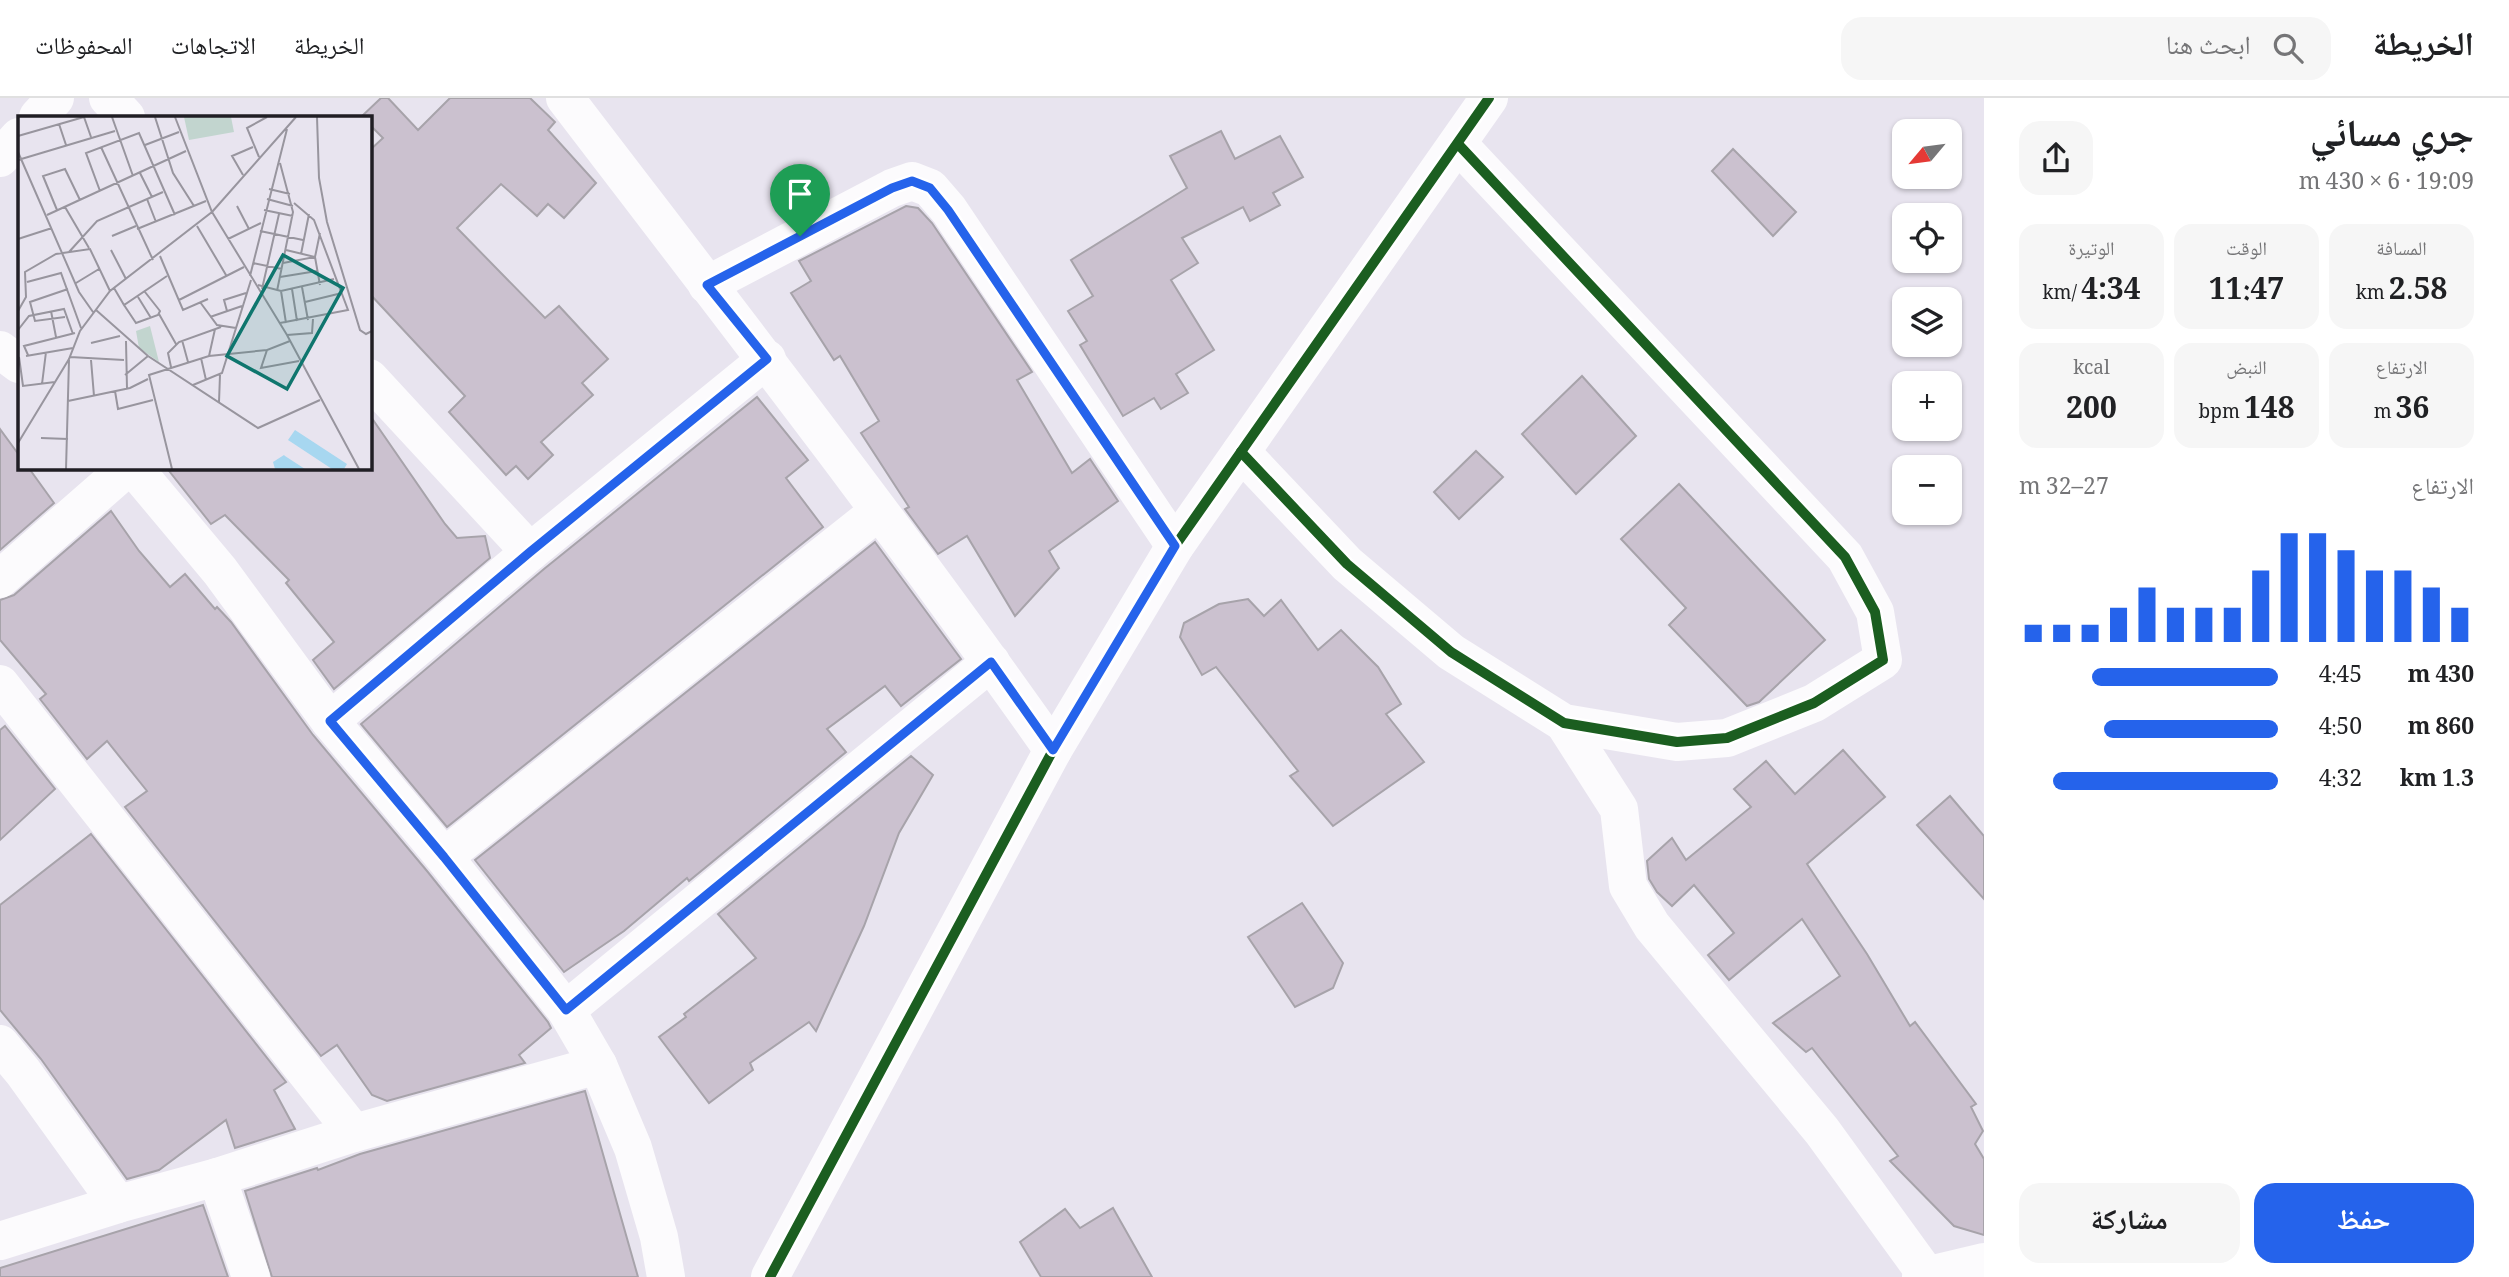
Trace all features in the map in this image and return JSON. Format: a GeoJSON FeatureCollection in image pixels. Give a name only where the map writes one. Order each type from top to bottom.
{"type":"FeatureCollection","features":[{"type":"Feature","properties":{"kind":"street"},"geometry":{"type":"LineString","coordinates":[[39,116],[55,98]]}},
{"type":"Feature","properties":{"kind":"street"},"geometry":{"type":"LineString","coordinates":[[108,98],[125,116]]}},
{"type":"Feature","properties":{"kind":"street"},"geometry":{"type":"LineString","coordinates":[[565,98],[707,285],[767,359],[1053,750]]}},
{"type":"Feature","properties":{"kind":"street"},"geometry":{"type":"LineString","coordinates":[[770,1277],[1053,750],[1175,546],[1489,98]]}},
{"type":"Feature","properties":{"kind":"street"},"geometry":{"type":"LineString","coordinates":[[0,158],[18,138]]}},
{"type":"Feature","properties":{"kind":"street"},"geometry":{"type":"LineString","coordinates":[[1241,452],[1347,564],[1451,652],[1564,723],[1677,742],[1727,738],[1814,703],[1883,660],[1875,611],[1845,557],[1458,144]]}},
{"type":"Feature","properties":{"kind":"street"},"geometry":{"type":"LineString","coordinates":[[707,285],[892,188],[912,181],[930,188],[948,210],[1175,546]]}},
{"type":"Feature","properties":{"kind":"street"},"geometry":{"type":"LineString","coordinates":[[0,350],[18,363]]}},
{"type":"Feature","properties":{"kind":"street"},"geometry":{"type":"LineString","coordinates":[[330,721],[530,552],[767,359]]}},
{"type":"Feature","properties":{"kind":"street"},"geometry":{"type":"LineString","coordinates":[[371,380],[530,552]]}},
{"type":"Feature","properties":{"kind":"street"},"geometry":{"type":"LineString","coordinates":[[0,579],[129,469]]}},
{"type":"Feature","properties":{"kind":"street"},"geometry":{"type":"LineString","coordinates":[[133,469],[220,571],[330,721],[444,857],[566,1010],[598,1065],[634,1148],[659,1237],[666,1277]]}},
{"type":"Feature","properties":{"kind":"street"},"geometry":{"type":"LineString","coordinates":[[444,857],[879,511]]}},
{"type":"Feature","properties":{"kind":"street"},"geometry":{"type":"LineString","coordinates":[[566,1010],[991,662]]}},
{"type":"Feature","properties":{"kind":"street"},"geometry":{"type":"LineString","coordinates":[[0,684],[354,1133]]}},
{"type":"Feature","properties":{"kind":"street"},"geometry":{"type":"LineString","coordinates":[[1564,723],[1619,809],[1628,886],[1652,926],[1822,1131],[1925,1277],[1984,1262]]}},
{"type":"Feature","properties":{"kind":"street"},"geometry":{"type":"LineString","coordinates":[[0,1044],[118,1204]]}},
{"type":"Feature","properties":{"kind":"street"},"geometry":{"type":"LineString","coordinates":[[0,1241],[118,1204],[217,1177],[354,1133],[598,1065]]}},
{"type":"Feature","properties":{"kind":"street"},"geometry":{"type":"LineString","coordinates":[[217,1177],[251,1277]]}},
{"type":"Feature","properties":{"kind":"building"},"geometry":{"type":"Polygon","coordinates":[[[381,98],[388,98],[418,130],[450,98],[530,98],[555,122],[548,130],[596,183],[564,218],[548,204],[537,216],[501,184],[457,228],[545,318],[559,306],[608,359],[582,383],[593,395],[541,442],[553,455],[528,479],[516,466],[506,475],[449,412],[465,396],[371,295],[371,149],[383,138],[371,126],[371,116],[362,116],[381,98]]]}},
{"type":"Feature","properties":{"kind":"building"},"geometry":{"type":"Polygon","coordinates":[[[1221,131],[1235,159],[1280,136],[1303,177],[1273,193],[1280,205],[1250,221],[1243,207],[1182,238],[1198,263],[1171,280],[1214,350],[1176,374],[1188,393],[1161,409],[1154,398],[1123,416],[1080,345],[1087,341],[1068,311],[1093,296],[1071,260],[1187,188],[1170,156],[1221,131]]]}},
{"type":"Feature","properties":{"kind":"building"},"geometry":{"type":"Polygon","coordinates":[[[1733,149],[1796,212],[1773,236],[1712,171],[1733,149]]]}},
{"type":"Feature","properties":{"kind":"building"},"geometry":{"type":"Polygon","coordinates":[[[906,206],[918,208],[932,223],[1032,372],[1017,380],[1072,473],[1090,459],[1118,501],[1049,551],[1059,568],[1015,616],[967,536],[938,554],[905,509],[909,507],[861,433],[879,421],[840,356],[834,360],[791,293],[811,281],[799,261],[906,206]]]}},
{"type":"Feature","properties":{"kind":"building"},"geometry":{"type":"Polygon","coordinates":[[[1582,376],[1636,436],[1576,494],[1522,434],[1582,376]]]}},
{"type":"Feature","properties":{"kind":"building"},"geometry":{"type":"Polygon","coordinates":[[[757,397],[808,460],[786,478],[823,527],[447,827],[361,724],[544,569],[757,397]]]}},
{"type":"Feature","properties":{"kind":"building"},"geometry":{"type":"Polygon","coordinates":[[[371,417],[445,524],[457,538],[485,536],[490,558],[334,689],[313,660],[334,642],[286,583],[289,580],[225,515],[211,524],[168,469],[371,469],[371,417]]]}},
{"type":"Feature","properties":{"kind":"building"},"geometry":{"type":"Polygon","coordinates":[[[0,429],[18,454],[18,469],[29,469],[54,503],[0,550],[0,429]]]}},
{"type":"Feature","properties":{"kind":"building"},"geometry":{"type":"Polygon","coordinates":[[[1476,451],[1503,477],[1459,519],[1434,492],[1476,451]]]}},
{"type":"Feature","properties":{"kind":"building"},"geometry":{"type":"Polygon","coordinates":[[[1679,484],[1825,640],[1759,702],[1747,706],[1669,625],[1686,608],[1621,539],[1679,484]]]}},
{"type":"Feature","properties":{"kind":"building"},"geometry":{"type":"Polygon","coordinates":[[[111,511],[139,551],[170,587],[185,574],[215,609],[217,607],[231,622],[313,735],[548,1022],[551,1028],[519,1055],[525,1063],[387,1101],[372,1095],[337,1045],[321,1056],[125,807],[147,791],[107,741],[87,759],[40,699],[46,694],[0,640],[0,600],[14,595],[111,511]]]}},
{"type":"Feature","properties":{"kind":"building"},"geometry":{"type":"Polygon","coordinates":[[[875,542],[961,659],[901,706],[885,686],[827,729],[846,752],[689,881],[687,878],[624,931],[564,972],[475,860],[875,542]]]}},
{"type":"Feature","properties":{"kind":"building"},"geometry":{"type":"Polygon","coordinates":[[[1248,599],[1264,616],[1281,600],[1318,650],[1341,630],[1378,667],[1401,704],[1386,714],[1424,762],[1333,826],[1290,776],[1298,771],[1216,667],[1202,675],[1180,637],[1184,623],[1219,604],[1248,599]]]}},
{"type":"Feature","properties":{"kind":"building"},"geometry":{"type":"Polygon","coordinates":[[[5,726],[55,789],[0,840],[0,730],[5,726]]]}},
{"type":"Feature","properties":{"kind":"building"},"geometry":{"type":"Polygon","coordinates":[[[1843,750],[1885,797],[1807,864],[1867,954],[1910,1026],[1915,1022],[1976,1104],[1971,1107],[1983,1131],[1975,1144],[1984,1159],[1984,1235],[1954,1226],[1890,1161],[1898,1156],[1812,1048],[1806,1052],[1773,1023],[1840,976],[1802,919],[1729,980],[1708,955],[1734,933],[1694,885],[1672,906],[1657,892],[1649,879],[1647,861],[1672,838],[1686,860],[1751,807],[1734,789],[1766,761],[1795,794],[1843,750]]]}},
{"type":"Feature","properties":{"kind":"building"},"geometry":{"type":"Polygon","coordinates":[[[911,756],[933,775],[899,833],[864,926],[816,1031],[809,1022],[750,1063],[753,1070],[709,1103],[659,1037],[756,958],[718,914],[911,756]]]}},
{"type":"Feature","properties":{"kind":"building"},"geometry":{"type":"Polygon","coordinates":[[[1950,796],[1984,836],[1984,899],[1917,825],[1950,796]]]}},
{"type":"Feature","properties":{"kind":"building"},"geometry":{"type":"Polygon","coordinates":[[[91,834],[286,1082],[274,1090],[295,1129],[235,1148],[226,1120],[159,1170],[127,1179],[41,1059],[0,1010],[0,905],[91,834]]]}},
{"type":"Feature","properties":{"kind":"building"},"geometry":{"type":"Polygon","coordinates":[[[1302,903],[1343,963],[1333,988],[1295,1007],[1248,937],[1302,903]]]}},
{"type":"Feature","properties":{"kind":"building"},"geometry":{"type":"Polygon","coordinates":[[[585,1091],[638,1277],[272,1277],[245,1191],[317,1168],[318,1170],[360,1154],[585,1091]]]}},
{"type":"Feature","properties":{"kind":"building"},"geometry":{"type":"Polygon","coordinates":[[[203,1205],[228,1277],[0,1277],[0,1268],[203,1205]]]}},
{"type":"Feature","properties":{"kind":"building"},"geometry":{"type":"Polygon","coordinates":[[[1113,1208],[1152,1277],[1041,1277],[1020,1242],[1065,1209],[1080,1228],[1113,1208]]]}},
{"type":"Feature","properties":{"kind":"cycle path"},"geometry":{"type":"LineString","coordinates":[[770,1277],[1053,750],[1175,546],[1489,98]]}},
{"type":"Feature","properties":{"kind":"cycle path"},"geometry":{"type":"LineString","coordinates":[[1241,452],[1347,564],[1451,652],[1564,723],[1677,742],[1727,738],[1814,703],[1883,660],[1875,612],[1845,557],[1458,144]]}},
{"type":"Feature","properties":{"kind":"route"},"geometry":{"type":"LineString","coordinates":[[912,181],[930,188],[948,210],[1175,546],[1053,750],[991,662],[566,1010],[444,857],[330,721],[530,552],[767,359],[707,285],[800,236],[892,188],[912,181]]}}]}
